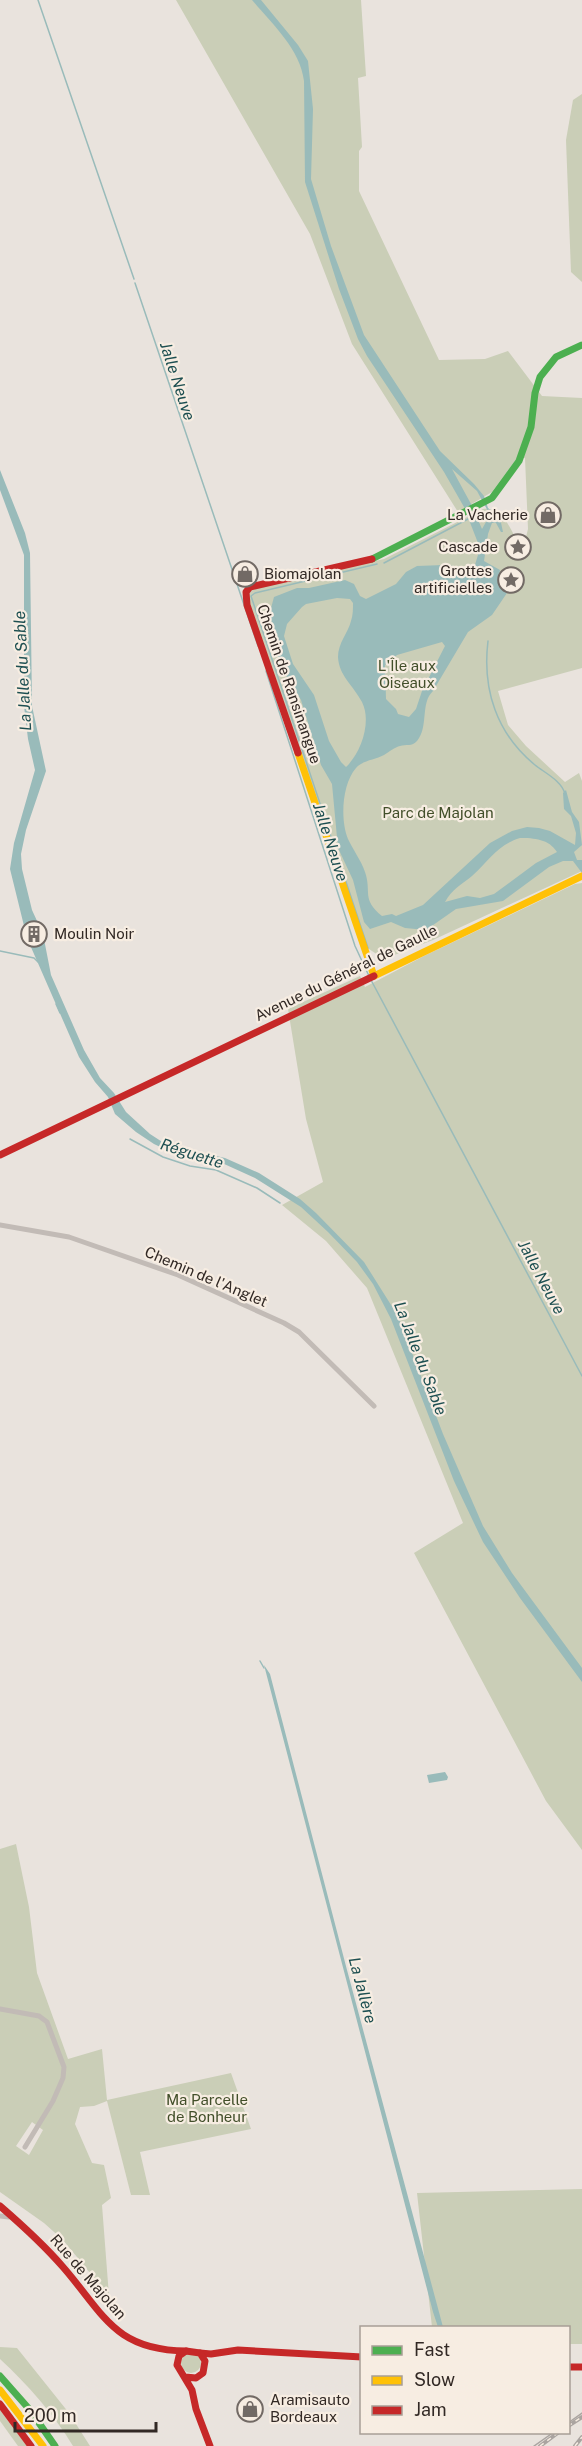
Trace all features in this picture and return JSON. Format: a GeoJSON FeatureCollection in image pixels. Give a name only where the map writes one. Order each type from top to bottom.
{"type":"FeatureCollection","features":[{"type":"Feature","properties":{"kind":"main road","name":"Chemin de Ransinangue"},"geometry":{"type":"LineString","coordinates":[[374,976],[245,595],[250,587],[378,558],[485,502],[506,481],[519,461],[531,427],[535,393],[540,377],[556,357],[582,345]]}},
{"type":"Feature","properties":{"kind":"main road","name":"Avenue du Général de Gaulle"},"geometry":{"type":"LineString","coordinates":[[0,1155],[581,876]]}},
{"type":"Feature","properties":{"kind":"main road","name":"Rue de Majolan"},"geometry":{"type":"LineString","coordinates":[[0,2206],[62,2265],[117,2331],[145,2344],[186,2351]]}},
{"type":"Feature","properties":{"kind":"main road"},"geometry":{"type":"LineString","coordinates":[[166,2347],[173,2355],[180,2374],[192,2379],[202,2373],[205,2361],[200,2352]]}},
{"type":"Feature","properties":{"kind":"main road"},"geometry":{"type":"LineString","coordinates":[[177,2365],[179,2356],[186,2351],[211,2354],[238,2350],[360,2357]]}},
{"type":"Feature","properties":{"kind":"main road"},"geometry":{"type":"LineString","coordinates":[[192,2390],[210,2361],[224,2353]]}},
{"type":"Feature","properties":{"kind":"main road"},"geometry":{"type":"LineString","coordinates":[[0,2376],[57,2446]]}},
{"type":"Feature","properties":{"kind":"main road"},"geometry":{"type":"LineString","coordinates":[[185,2377],[192,2390],[196,2409],[210,2446]]}},
{"type":"Feature","properties":{"kind":"main road"},"geometry":{"type":"LineString","coordinates":[[0,2391],[43,2446]]}},
{"type":"Feature","properties":{"kind":"main road"},"geometry":{"type":"LineString","coordinates":[[0,2404],[31,2446]]}},
{"type":"Feature","properties":{"kind":"street","name":"Chemin de l'Anglet"},"geometry":{"type":"LineString","coordinates":[[0,1225],[80,1241],[178,1275],[284,1323],[299,1332],[374,1406]]}},
{"type":"Feature","properties":{"kind":"street"},"geometry":{"type":"LineString","coordinates":[[0,2009],[39,2016],[48,2022],[64,2067],[63,2078],[56,2095],[25,2147]]}},
{"type":"Feature","properties":{"kind":"street"},"geometry":{"type":"LineString","coordinates":[[0,2216],[9,2217],[10,2215]]}},
{"type":"Feature","properties":{"kind":"green space"},"geometry":{"type":"Polygon","coordinates":[[[176,0],[361,0],[366,76],[358,78],[362,147],[359,151],[359,191],[439,360],[485,359],[508,351],[542,396],[582,398],[582,668],[498,691],[508,725],[526,746],[565,782],[579,773],[582,781],[582,871],[433,940],[384,959],[366,947],[250,604],[249,593],[254,589],[384,559],[483,509],[494,510],[505,520],[514,535],[526,537],[528,529],[525,458],[517,458],[492,492],[458,512],[352,344],[310,234],[176,0]]]}},
{"type":"Feature","properties":{"kind":"green space"},"geometry":{"type":"Polygon","coordinates":[[[582,94],[582,282],[571,272],[566,140],[573,100],[582,94]]]}},
{"type":"Feature","properties":{"kind":"green space"},"geometry":{"type":"Polygon","coordinates":[[[582,883],[582,1850],[546,1801],[414,1553],[463,1523],[367,1288],[326,1241],[282,1205],[323,1182],[306,1119],[288,1009],[360,976],[365,987],[424,956],[575,884],[582,883]]]}},
{"type":"Feature","properties":{"kind":"green space","name":"Ma Parcelle de Bonheur"},"geometry":{"type":"Polygon","coordinates":[[[16,1844],[29,1907],[37,1973],[68,2059],[102,2049],[107,2100],[231,2073],[251,2129],[140,2152],[150,2195],[131,2195],[107,2101],[94,2106],[80,2107],[75,2124],[92,2163],[104,2165],[111,2198],[102,2205],[109,2296],[63,2240],[44,2223],[0,2192],[0,1849],[16,1844]],[[32,2122],[16,2146],[29,2155],[43,2130],[32,2122]]]}},
{"type":"Feature","properties":{"kind":"green space"},"geometry":{"type":"Polygon","coordinates":[[[582,2189],[582,2344],[570,2344],[570,2326],[432,2326],[417,2193],[582,2189]]]}},
{"type":"Feature","properties":{"kind":"green space"},"geometry":{"type":"Polygon","coordinates":[[[0,2347],[17,2348],[69,2413],[90,2446],[73,2446],[40,2400],[0,2359],[0,2347]]]}},
{"type":"Feature","properties":{"kind":"green space"},"geometry":{"type":"Polygon","coordinates":[[[191,2353],[198,2356],[201,2363],[198,2370],[191,2373],[184,2370],[181,2363],[184,2356],[191,2353]]]}},
{"type":"Feature","properties":{"kind":"green space"},"geometry":{"type":"Polygon","coordinates":[[[0,2410],[27,2446],[18,2446],[0,2421],[0,2410]]]}},
{"type":"Feature","properties":{"kind":"water"},"geometry":{"type":"Polygon","coordinates":[[[252,0],[261,0],[298,45],[308,61],[313,109],[311,179],[331,246],[364,335],[440,451],[474,484],[484,496],[488,508],[500,518],[503,532],[496,523],[492,523],[484,561],[500,570],[498,582],[507,593],[492,615],[468,632],[429,696],[421,735],[413,744],[398,747],[359,765],[348,783],[343,812],[345,831],[365,872],[369,900],[382,916],[392,914],[396,916],[423,905],[490,843],[512,831],[527,827],[539,828],[550,831],[575,845],[576,833],[571,816],[564,809],[563,793],[566,790],[572,812],[579,822],[582,845],[574,852],[577,860],[582,860],[582,873],[573,861],[563,861],[549,867],[503,901],[456,909],[426,930],[405,928],[391,922],[370,929],[364,922],[353,880],[338,848],[332,784],[321,765],[301,700],[284,672],[274,647],[270,612],[274,597],[297,588],[309,588],[345,580],[354,584],[360,596],[366,599],[396,584],[406,572],[417,566],[444,565],[474,568],[478,555],[478,543],[464,507],[444,472],[358,339],[339,289],[305,182],[304,81],[301,69],[291,48],[252,0]],[[452,469],[482,529],[490,515],[477,491],[452,469]],[[337,598],[306,604],[287,624],[284,636],[293,664],[314,695],[329,741],[346,767],[360,746],[366,719],[362,702],[341,670],[338,657],[352,619],[353,603],[350,599],[337,598]],[[442,642],[397,655],[385,665],[386,699],[398,714],[409,717],[416,709],[422,691],[445,646],[442,642]],[[520,838],[512,841],[454,890],[445,902],[467,896],[480,898],[494,894],[536,863],[557,852],[550,844],[541,840],[520,838]]]}},
{"type":"Feature","properties":{"kind":"water"},"geometry":{"type":"Polygon","coordinates":[[[0,470],[25,533],[30,553],[32,706],[46,771],[26,830],[21,854],[22,869],[32,910],[43,934],[51,975],[84,1050],[100,1078],[114,1093],[126,1112],[150,1134],[167,1145],[225,1158],[259,1173],[300,1199],[364,1262],[398,1316],[443,1434],[483,1526],[512,1573],[582,1668],[582,1682],[520,1598],[483,1542],[454,1481],[391,1319],[373,1284],[357,1262],[301,1207],[255,1178],[222,1163],[175,1154],[136,1132],[115,1114],[108,1097],[79,1057],[27,938],[10,869],[14,843],[35,770],[24,706],[24,555],[0,490],[0,470]]]}},
{"type":"Feature","properties":{"kind":"water"},"geometry":{"type":"Polygon","coordinates":[[[264,1665],[270,1674],[443,2326],[438,2326],[264,1665]]]}},
{"type":"Feature","properties":{"kind":"water"},"geometry":{"type":"Polygon","coordinates":[[[445,1772],[447,1780],[429,1783],[427,1775],[445,1772]]]}},
{"type":"Feature","properties":{"kind":"waterway","name":"Jalle Neuve"},"geometry":{"type":"LineString","coordinates":[[38,0],[134,279]]}},
{"type":"Feature","properties":{"kind":"waterway","name":"Jalle Neuve"},"geometry":{"type":"LineString","coordinates":[[135,283],[258,646]]}},
{"type":"Feature","properties":{"kind":"waterway"},"geometry":{"type":"LineString","coordinates":[[384,563],[468,519]]}},
{"type":"Feature","properties":{"kind":"waterway"},"geometry":{"type":"LineString","coordinates":[[368,948],[251,596],[255,593],[377,564]]}},
{"type":"Feature","properties":{"kind":"waterway"},"geometry":{"type":"LineString","coordinates":[[488,641],[487,677],[490,694],[502,725],[522,753],[557,781],[565,794]]}},
{"type":"Feature","properties":{"kind":"waterway","name":"Jalle Neuve"},"geometry":{"type":"LineString","coordinates":[[266,671],[355,946],[369,976]]}},
{"type":"Feature","properties":{"kind":"waterway"},"geometry":{"type":"LineString","coordinates":[[0,951],[34,958],[38,962]]}},
{"type":"Feature","properties":{"kind":"waterway","name":"Jalle Neuve"},"geometry":{"type":"LineString","coordinates":[[371,980],[582,1376]]}},
{"type":"Feature","properties":{"kind":"waterway","name":"La Jalle du Sable"},"geometry":{"type":"LineString","coordinates":[[56,1004],[60,1013]]}},
{"type":"Feature","properties":{"kind":"waterway","name":"Réguette"},"geometry":{"type":"LineString","coordinates":[[130,1139],[163,1157],[190,1166],[216,1170],[257,1188],[280,1203]]}},
{"type":"Feature","properties":{"kind":"waterway","name":"La Jallère"},"geometry":{"type":"LineString","coordinates":[[260,1661],[264,1668]]}},
{"type":"Feature","properties":{"kind":"tram line"},"geometry":{"type":"LineString","coordinates":[[570,2422],[582,2413]]}},
{"type":"Feature","properties":{"kind":"tram line"},"geometry":{"type":"LineString","coordinates":[[534,2446],[551,2434]]}},
{"type":"Feature","properties":{"kind":"railway"},"geometry":{"type":"LineString","coordinates":[[570,2425],[582,2417]]}},
{"type":"Feature","properties":{"kind":"railway"},"geometry":{"type":"LineString","coordinates":[[540,2446],[556,2434]]}},
{"type":"Feature","properties":{"kind":"railway"},"geometry":{"type":"LineString","coordinates":[[575,2446],[582,2437]]}},
{"type":"Feature","properties":{"kind":"traffic: fast"},"geometry":{"type":"LineString","coordinates":[[372,559],[492,498],[519,461],[531,427],[535,393],[540,377],[556,357],[582,345]]}},
{"type":"Feature","properties":{"kind":"traffic: fast"},"geometry":{"type":"LineString","coordinates":[[0,2376],[30,2410],[55,2446]]}},
{"type":"Feature","properties":{"kind":"traffic: slow"},"geometry":{"type":"LineString","coordinates":[[298,753],[374,976]]}},
{"type":"Feature","properties":{"kind":"traffic: slow"},"geometry":{"type":"LineString","coordinates":[[374,976],[582,876]]}},
{"type":"Feature","properties":{"kind":"traffic: slow"},"geometry":{"type":"LineString","coordinates":[[0,2390],[43,2446]]}},
{"type":"Feature","properties":{"kind":"traffic: jam"},"geometry":{"type":"LineString","coordinates":[[298,753],[247,605],[246,592],[250,587],[372,559]]}},
{"type":"Feature","properties":{"kind":"traffic: jam"},"geometry":{"type":"LineString","coordinates":[[0,1155],[374,976]]}},
{"type":"Feature","properties":{"kind":"traffic: jam"},"geometry":{"type":"LineString","coordinates":[[0,2206],[56,2259],[113,2326],[142,2344],[186,2351]]}},
{"type":"Feature","properties":{"kind":"traffic: jam"},"geometry":{"type":"LineString","coordinates":[[200,2353],[211,2354],[238,2350],[360,2357]]}},
{"type":"Feature","properties":{"kind":"traffic: jam"},"geometry":{"type":"LineString","coordinates":[[185,2377],[196,2378],[203,2373],[205,2361],[200,2353],[186,2351],[179,2356],[177,2365],[192,2390],[196,2409],[210,2446]]}},
{"type":"Feature","properties":{"kind":"traffic: jam"},"geometry":{"type":"LineString","coordinates":[[570,2367],[582,2367]]}},
{"type":"Feature","properties":{"kind":"traffic: jam"},"geometry":{"type":"LineString","coordinates":[[0,2404],[31,2446]]}},
{"type":"Feature","properties":{"kind":"place","name":"La Vacherie"},"geometry":{"type":"Point","coordinates":[548,515]}},
{"type":"Feature","properties":{"kind":"place","name":"Cascade"},"geometry":{"type":"Point","coordinates":[518,547]}},
{"type":"Feature","properties":{"kind":"place","name":"Biomajolan"},"geometry":{"type":"Point","coordinates":[245,574]}},
{"type":"Feature","properties":{"kind":"place","name":"Grottes artificielles"},"geometry":{"type":"Point","coordinates":[511,580]}},
{"type":"Feature","properties":{"kind":"place","name":"Moulin Noir"},"geometry":{"type":"Point","coordinates":[34,934]}},
{"type":"Feature","properties":{"kind":"place","name":"Aramisauto Bordeaux"},"geometry":{"type":"Point","coordinates":[250,2409]}},
{"type":"Feature","properties":{"kind":"park label","name":"L'Île aux Oiseaux"},"geometry":{"type":"Point","coordinates":[407,674]}},
{"type":"Feature","properties":{"kind":"park label","name":"Parc de Majolan"},"geometry":{"type":"Point","coordinates":[438,813]}}]}
